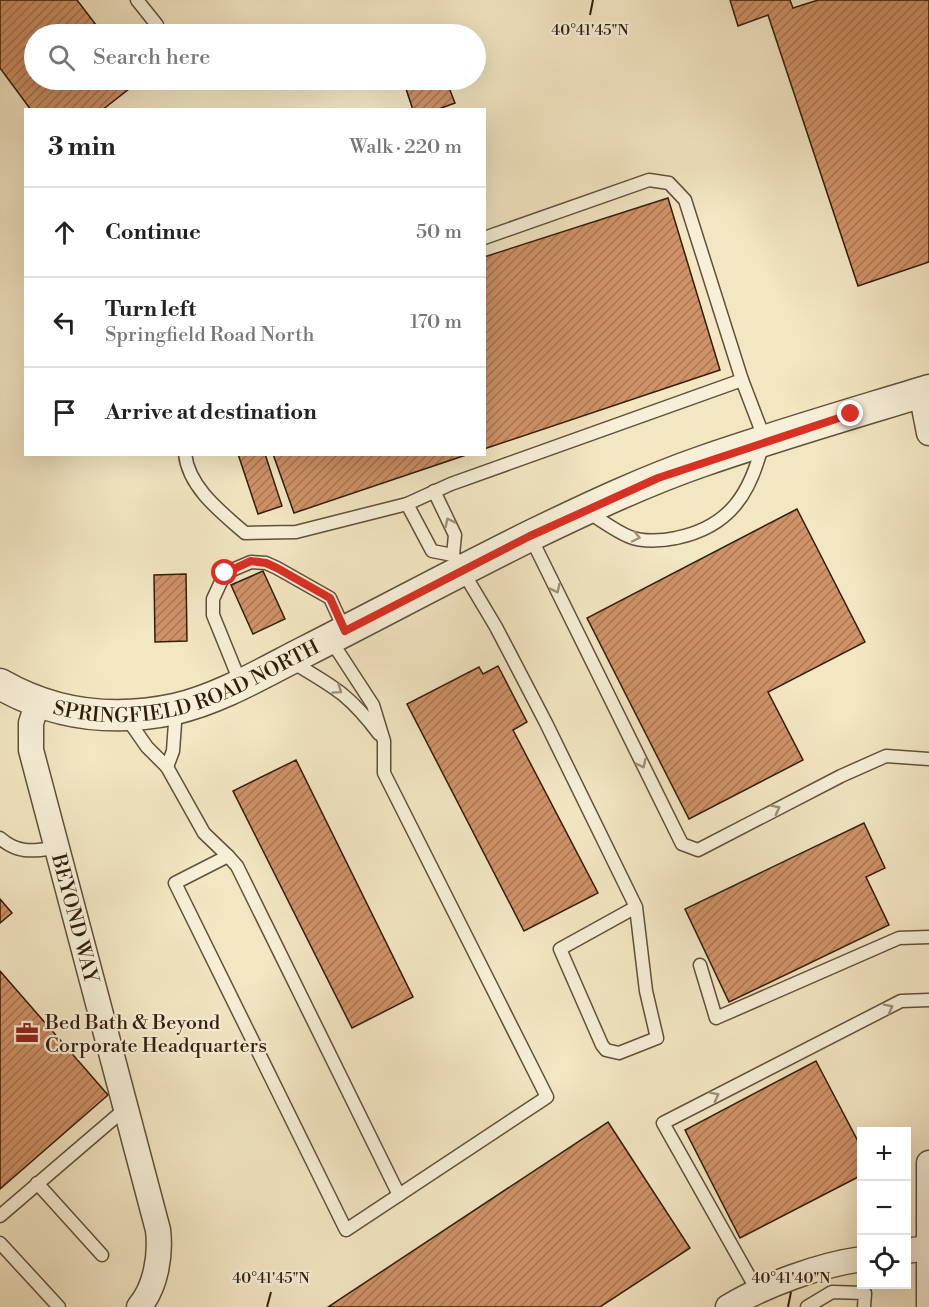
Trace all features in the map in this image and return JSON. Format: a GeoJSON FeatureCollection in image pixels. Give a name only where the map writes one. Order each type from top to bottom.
{"type":"FeatureCollection","features":[{"type":"Feature","properties":{"kind":"street","name":"SPRINGFIELD ROAD NORTH"},"geometry":{"type":"LineString","coordinates":[[0,684],[38,701],[89,715],[126,716],[176,708],[241,684],[337,635],[458,563],[530,536],[658,478],[925,391]]}},
{"type":"Feature","properties":{"kind":"street"},"geometry":{"type":"LineString","coordinates":[[925,391],[929,433]]}},
{"type":"Feature","properties":{"kind":"street","name":"BEYOND WAY"},"geometry":{"type":"LineString","coordinates":[[38,701],[31,723],[31,750],[160,1243],[156,1267],[144,1305]]}},
{"type":"Feature","properties":{"kind":"street"},"geometry":{"type":"LineString","coordinates":[[929,1163],[929,1201],[917,1250],[929,1307]]}},
{"type":"Feature","properties":{"kind":"street"},"geometry":{"type":"LineString","coordinates":[[728,1307],[758,1292],[837,1263],[857,1260]]}},
{"type":"Feature","properties":{"kind":"lane"},"geometry":{"type":"LineString","coordinates":[[137,0],[156,24]]}},
{"type":"Feature","properties":{"kind":"lane"},"geometry":{"type":"LineString","coordinates":[[486,237],[649,180],[669,183],[685,200],[764,442],[755,474],[741,500],[724,517],[693,535],[665,540],[632,538],[585,510]]}},
{"type":"Feature","properties":{"kind":"lane"},"geometry":{"type":"LineString","coordinates":[[185,456],[187,470],[215,507],[245,533],[296,532],[407,504],[742,380]]}},
{"type":"Feature","properties":{"kind":"lane"},"geometry":{"type":"LineString","coordinates":[[435,492],[455,535],[458,563],[546,723],[636,907],[646,992],[657,1038],[619,1053],[606,1050],[602,1045],[560,949],[636,907]]}},
{"type":"Feature","properties":{"kind":"lane"},"geometry":{"type":"LineString","coordinates":[[407,504],[432,551],[458,563]]}},
{"type":"Feature","properties":{"kind":"lane"},"geometry":{"type":"LineString","coordinates":[[530,536],[682,844],[698,850],[841,776],[886,756],[929,759]]}},
{"type":"Feature","properties":{"kind":"lane"},"geometry":{"type":"LineString","coordinates":[[228,856],[175,883],[346,1230],[547,1097],[384,773],[384,741],[373,705],[337,635],[330,598],[266,563],[251,561],[225,573],[213,599],[213,615],[241,684]]}},
{"type":"Feature","properties":{"kind":"lane"},"geometry":{"type":"LineString","coordinates":[[288,660],[342,692],[357,705],[384,741]]}},
{"type":"Feature","properties":{"kind":"lane"},"geometry":{"type":"LineString","coordinates":[[167,767],[173,751],[176,708]]}},
{"type":"Feature","properties":{"kind":"lane"},"geometry":{"type":"LineString","coordinates":[[126,716],[147,747],[167,767],[204,833],[237,866],[399,1196]]}},
{"type":"Feature","properties":{"kind":"lane"},"geometry":{"type":"LineString","coordinates":[[0,838],[8,846],[23,852],[56,848]]}},
{"type":"Feature","properties":{"kind":"lane"},"geometry":{"type":"LineString","coordinates":[[700,965],[716,1018],[899,938],[929,937]]}},
{"type":"Feature","properties":{"kind":"lane"},"geometry":{"type":"LineString","coordinates":[[758,1292],[663,1123],[902,1001],[929,1000]]}},
{"type":"Feature","properties":{"kind":"lane"},"geometry":{"type":"LineString","coordinates":[[0,1216],[126,1108]]}},
{"type":"Feature","properties":{"kind":"lane"},"geometry":{"type":"LineString","coordinates":[[37,1184],[102,1255]]}},
{"type":"Feature","properties":{"kind":"lane"},"geometry":{"type":"LineString","coordinates":[[0,1243],[59,1307]]}},
{"type":"Feature","properties":{"kind":"lane"},"geometry":{"type":"LineString","coordinates":[[807,1307],[832,1292],[864,1293],[864,1307]]}},
{"type":"Feature","properties":{"kind":"building"},"geometry":{"type":"Polygon","coordinates":[[[0,0],[77,0],[95,24],[24,24],[24,90],[128,90],[105,108],[30,108],[0,68],[0,0]]]}},
{"type":"Feature","properties":{"kind":"building"},"geometry":{"type":"Polygon","coordinates":[[[730,0],[790,0],[793,8],[818,0],[929,0],[929,262],[858,286],[768,15],[738,26],[730,0]]]}},
{"type":"Feature","properties":{"kind":"building"},"geometry":{"type":"Polygon","coordinates":[[[406,90],[450,90],[455,103],[441,108],[412,108],[406,90]]]}},
{"type":"Feature","properties":{"kind":"building"},"geometry":{"type":"Polygon","coordinates":[[[668,198],[720,370],[486,448],[486,256],[668,198]]]}},
{"type":"Feature","properties":{"kind":"building"},"geometry":{"type":"Polygon","coordinates":[[[239,456],[266,456],[282,506],[258,514],[239,456]]]}},
{"type":"Feature","properties":{"kind":"building"},"geometry":{"type":"Polygon","coordinates":[[[274,456],[463,456],[294,513],[274,456]]]}},
{"type":"Feature","properties":{"kind":"building"},"geometry":{"type":"Polygon","coordinates":[[[797,509],[865,642],[768,692],[803,760],[689,819],[587,618],[797,509]]]}},
{"type":"Feature","properties":{"kind":"building"},"geometry":{"type":"Polygon","coordinates":[[[263,571],[285,619],[253,634],[231,585],[263,571]]]}},
{"type":"Feature","properties":{"kind":"building"},"geometry":{"type":"Polygon","coordinates":[[[186,574],[187,641],[155,642],[154,575],[186,574]]]}},
{"type":"Feature","properties":{"kind":"building"},"geometry":{"type":"Polygon","coordinates":[[[498,666],[527,722],[513,730],[598,893],[524,931],[407,704],[479,667],[483,674],[498,666]]]}},
{"type":"Feature","properties":{"kind":"building"},"geometry":{"type":"Polygon","coordinates":[[[296,760],[413,997],[352,1028],[233,791],[296,760]]]}},
{"type":"Feature","properties":{"kind":"building"},"geometry":{"type":"Polygon","coordinates":[[[864,823],[885,868],[866,877],[889,925],[729,1002],[685,909],[864,823]]]}},
{"type":"Feature","properties":{"kind":"building"},"geometry":{"type":"Polygon","coordinates":[[[0,899],[12,913],[0,923],[0,899]]]}},
{"type":"Feature","properties":{"kind":"building","name":"Bed Bath & Beyond Corporate Headquarters"},"geometry":{"type":"Polygon","coordinates":[[[0,971],[108,1095],[0,1189],[0,971]]]}},
{"type":"Feature","properties":{"kind":"building"},"geometry":{"type":"Polygon","coordinates":[[[816,1061],[857,1139],[857,1178],[740,1238],[685,1130],[816,1061]]]}},
{"type":"Feature","properties":{"kind":"building"},"geometry":{"type":"Polygon","coordinates":[[[608,1122],[690,1248],[600,1307],[328,1307],[608,1122]]]}},
{"type":"Feature","properties":{"kind":"place","name":"Bed Bath & Beyond Corporate Headquarters"},"geometry":{"type":"Point","coordinates":[27,1033]}},
{"type":"Feature","properties":{"kind":"route"},"geometry":{"type":"LineString","coordinates":[[225,573],[251,561],[266,563],[277,568],[330,598],[345,631],[530,536],[658,478],[851,414]]}}]}
